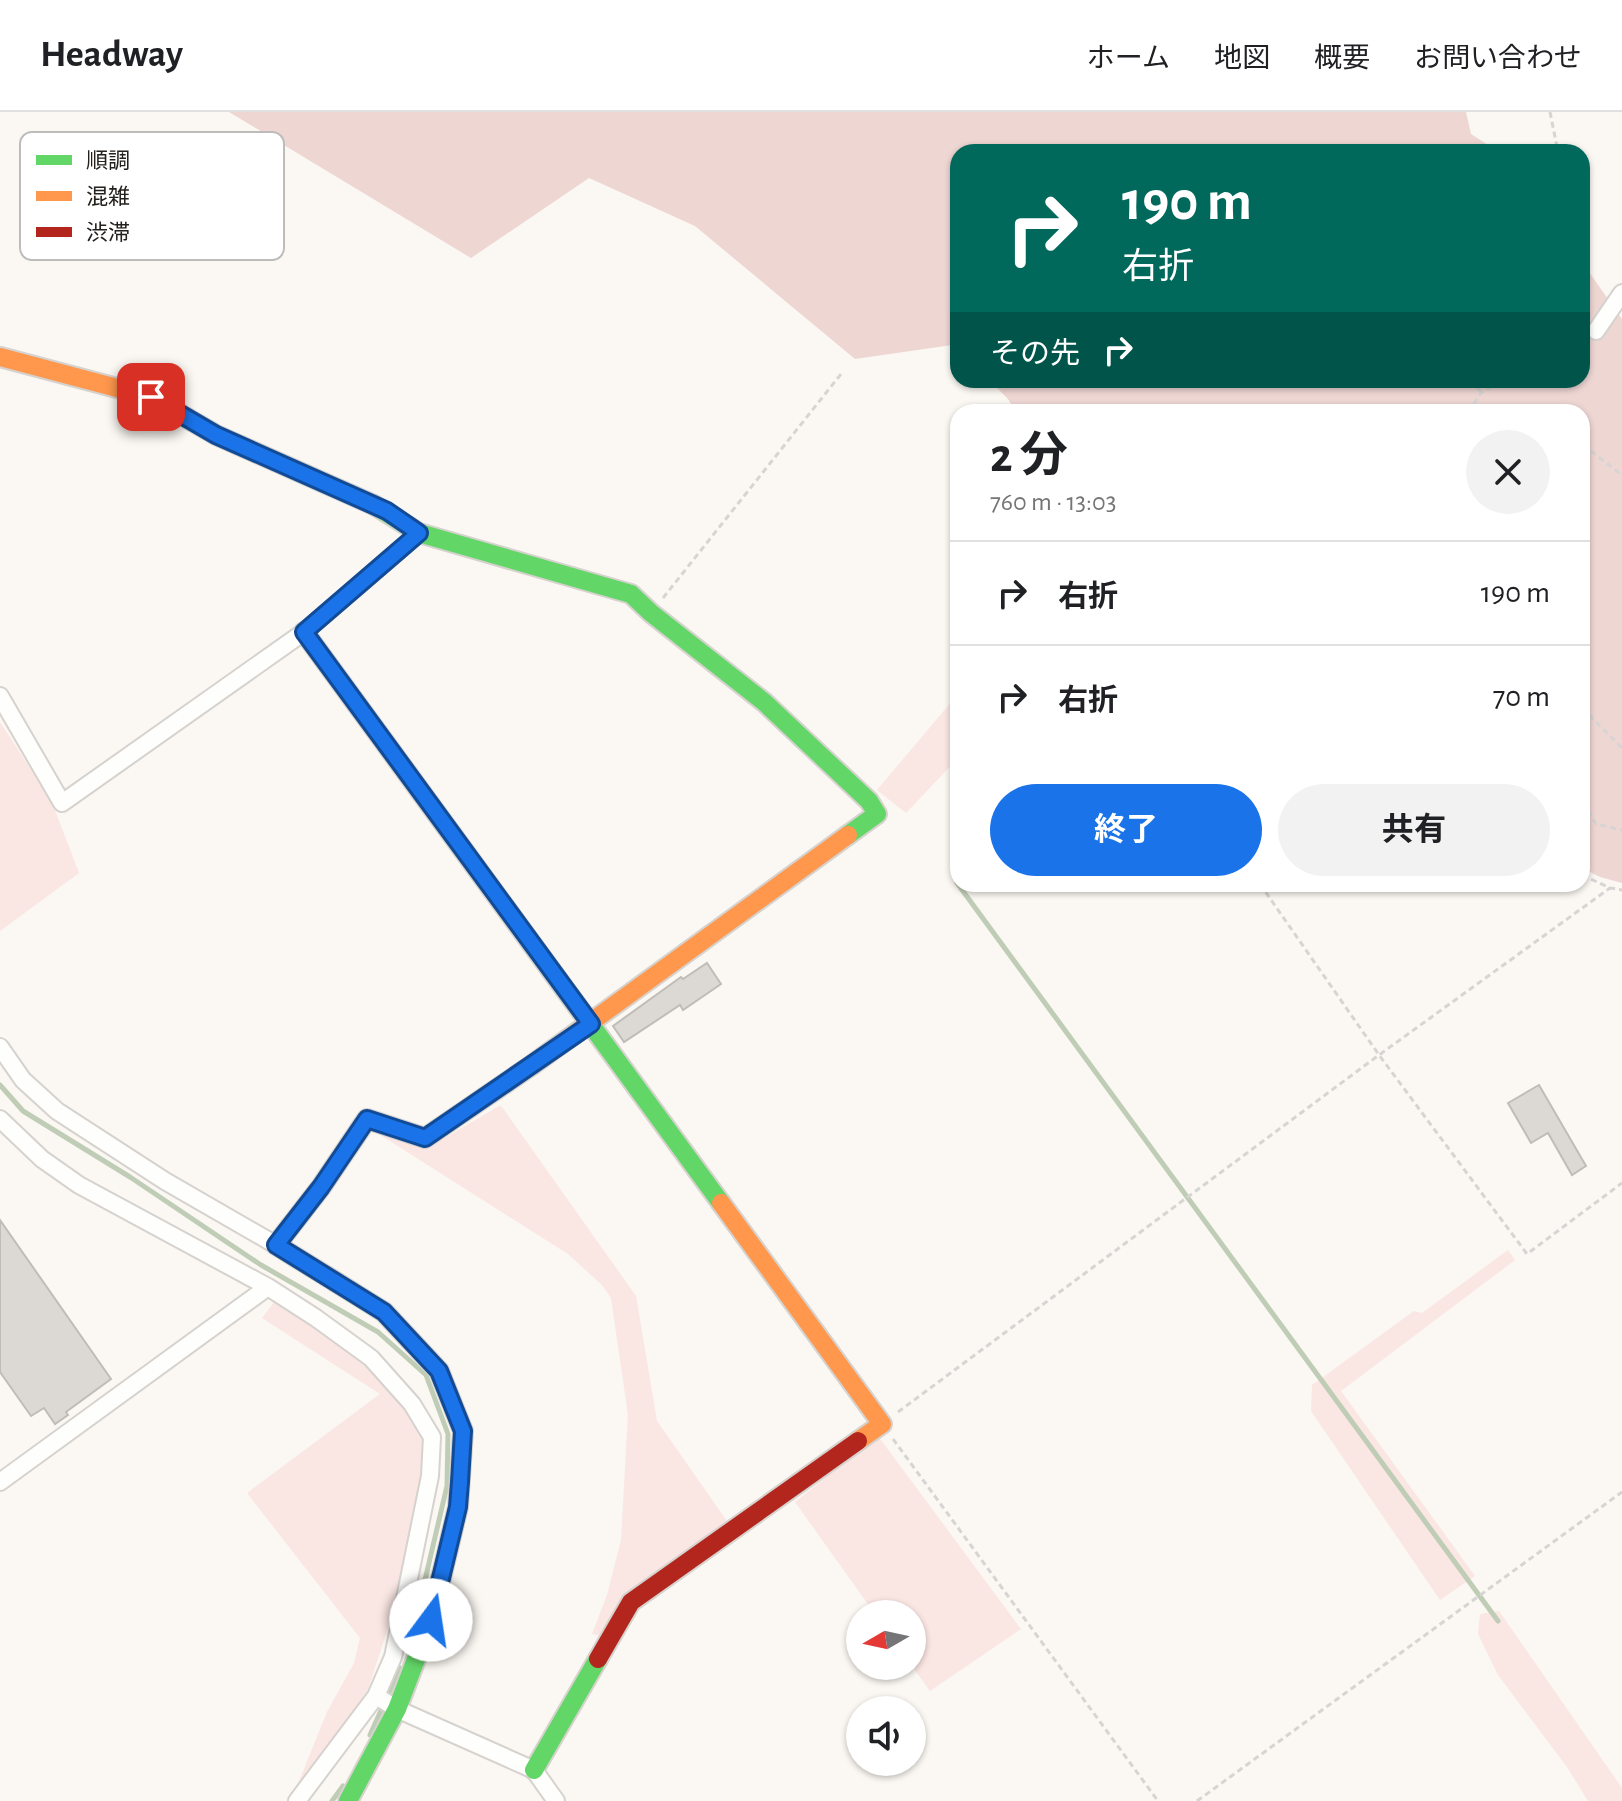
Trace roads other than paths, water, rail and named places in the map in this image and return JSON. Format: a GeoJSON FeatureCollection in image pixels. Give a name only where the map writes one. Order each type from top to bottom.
{"type":"FeatureCollection","features":[{"type":"Feature","properties":{"kind":"street"},"geometry":{"type":"LineString","coordinates":[[1596,331],[1622,293]]}},
{"type":"Feature","properties":{"kind":"street"},"geometry":{"type":"LineString","coordinates":[[0,357],[151,397],[216,435],[387,511],[419,533],[631,594],[764,702],[869,801],[877,814],[591,1024],[425,1138],[367,1119],[321,1187],[276,1245]]}},
{"type":"Feature","properties":{"kind":"street"},"geometry":{"type":"LineString","coordinates":[[0,696],[62,803],[304,632],[419,533]]}},
{"type":"Feature","properties":{"kind":"street"},"geometry":{"type":"LineString","coordinates":[[304,632],[882,1424],[631,1602],[534,1770]]}},
{"type":"Feature","properties":{"kind":"street"},"geometry":{"type":"LineString","coordinates":[[0,1047],[23,1080],[57,1111],[165,1181],[384,1312],[439,1371],[463,1431],[458,1507],[431,1620],[397,1709],[348,1801]]}},
{"type":"Feature","properties":{"kind":"street"},"geometry":{"type":"LineString","coordinates":[[0,1119],[42,1159],[79,1185],[268,1287],[371,1358],[412,1404],[432,1437],[430,1476],[393,1657],[376,1696],[297,1801]]}},
{"type":"Feature","properties":{"kind":"street"},"geometry":{"type":"LineString","coordinates":[[0,1482],[268,1287]]}},
{"type":"Feature","properties":{"kind":"street"},"geometry":{"type":"LineString","coordinates":[[376,1696],[397,1709],[534,1770],[556,1801]]}},
{"type":"Feature","properties":{"kind":"waterway"},"geometry":{"type":"LineString","coordinates":[[964,892],[1498,1621]]}},
{"type":"Feature","properties":{"kind":"waterway"},"geometry":{"type":"LineString","coordinates":[[0,1085],[23,1111],[130,1177],[261,1265],[378,1332],[426,1375],[448,1434],[447,1486],[410,1644]]}},
{"type":"Feature","properties":{"kind":"waterway"},"geometry":{"type":"LineString","coordinates":[[370,1735],[400,1668]]}},
{"type":"Feature","properties":{"kind":"waterway"},"geometry":{"type":"LineString","coordinates":[[332,1801],[343,1786]]}}]}
